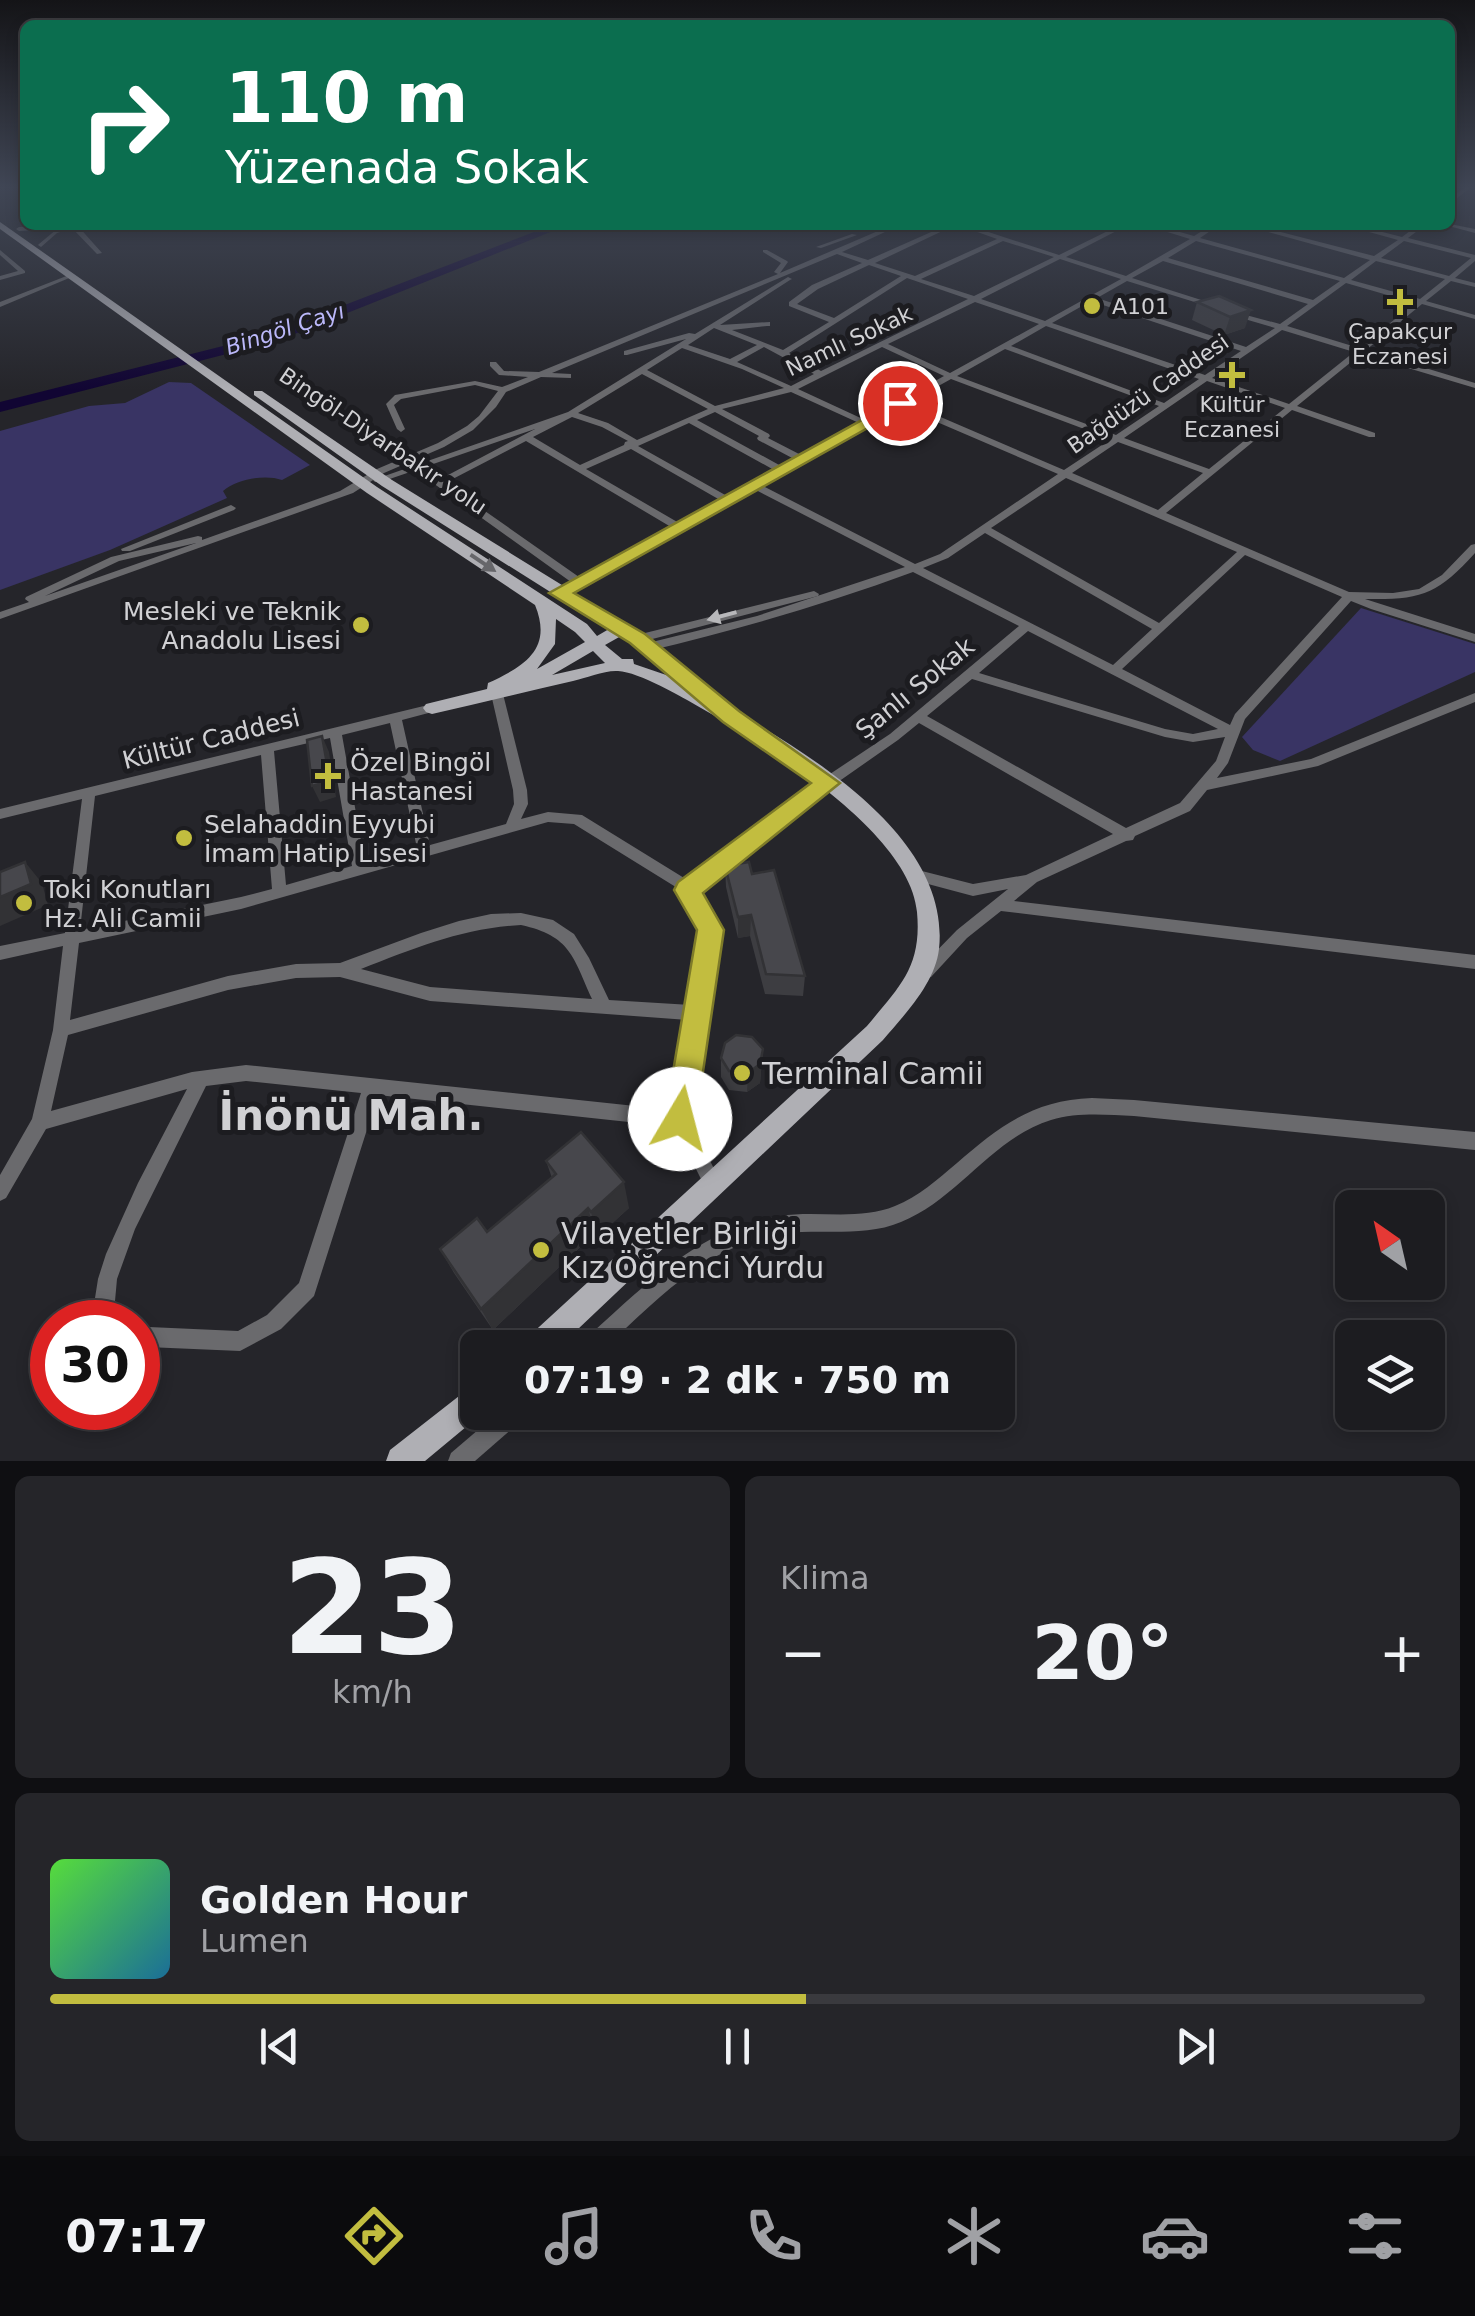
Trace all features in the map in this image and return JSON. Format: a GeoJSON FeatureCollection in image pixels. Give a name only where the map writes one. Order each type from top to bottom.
{"type":"FeatureCollection","features":[{"type":"Feature","properties":{"kind":"main road","name":"Bingöl-Diyarbakır yolu"},"geometry":{"type":"LineString","coordinates":[[40,254],[182,346]]}},
{"type":"Feature","properties":{"kind":"main road","name":"Bingöl-Diyarbakır yolu"},"geometry":{"type":"LineString","coordinates":[[54,254],[541,602],[622,666],[667,680],[731,716]]}},
{"type":"Feature","properties":{"kind":"main road","name":"Bingöl-Diyarbakır yolu"},"geometry":{"type":"LineString","coordinates":[[380,487],[643,643],[731,716],[828,783],[880,829],[918,876],[930,916],[928,951],[914,985],[875,1034],[556,1330]]}},
{"type":"Feature","properties":{"kind":"main road"},"geometry":{"type":"LineString","coordinates":[[432,708],[497,686],[541,658],[549,642],[550,618],[541,602]]}},
{"type":"Feature","properties":{"kind":"main road"},"geometry":{"type":"LineString","coordinates":[[432,708],[539,676],[621,629]]}},
{"type":"Feature","properties":{"kind":"main road"},"geometry":{"type":"LineString","coordinates":[[432,708],[622,666],[643,643]]}},
{"type":"Feature","properties":{"kind":"main road"},"geometry":{"type":"LineString","coordinates":[[401,1461],[460,1413]]}},
{"type":"Feature","properties":{"kind":"street"},"geometry":{"type":"LineString","coordinates":[[0,278],[23,272],[3,254]]}},
{"type":"Feature","properties":{"kind":"street"},"geometry":{"type":"LineString","coordinates":[[758,284],[784,266],[785,262],[769,254]]}},
{"type":"Feature","properties":{"kind":"street"},"geometry":{"type":"LineString","coordinates":[[400,429],[390,412],[390,404],[398,398],[475,383],[503,390],[832,254]]}},
{"type":"Feature","properties":{"kind":"street"},"geometry":{"type":"LineString","coordinates":[[579,582],[438,484],[529,439],[715,328],[748,302],[833,254]]}},
{"type":"Feature","properties":{"kind":"street"},"geometry":{"type":"LineString","coordinates":[[844,254],[1372,434]]}},
{"type":"Feature","properties":{"kind":"street"},"geometry":{"type":"LineString","coordinates":[[834,321],[792,304],[815,287],[885,254]]}},
{"type":"Feature","properties":{"kind":"street"},"geometry":{"type":"LineString","coordinates":[[784,353],[912,276],[965,254]]}},
{"type":"Feature","properties":{"kind":"street"},"geometry":{"type":"LineString","coordinates":[[1049,254],[1475,386]]}},
{"type":"Feature","properties":{"kind":"street","name":"Namlı Sokak"},"geometry":{"type":"LineString","coordinates":[[580,468],[688,419],[821,375],[1068,254]]}},
{"type":"Feature","properties":{"kind":"street"},"geometry":{"type":"LineString","coordinates":[[559,593],[1169,254]]}},
{"type":"Feature","properties":{"kind":"street"},"geometry":{"type":"LineString","coordinates":[[1252,254],[1475,318]]}},
{"type":"Feature","properties":{"kind":"street"},"geometry":{"type":"LineString","coordinates":[[1351,254],[1475,286]]}},
{"type":"Feature","properties":{"kind":"street","name":"Bağdüzü Caddesi"},"geometry":{"type":"LineString","coordinates":[[643,643],[718,632],[886,580],[944,556],[1384,254]]}},
{"type":"Feature","properties":{"kind":"street"},"geometry":{"type":"LineString","coordinates":[[1160,514],[1475,258]]}},
{"type":"Feature","properties":{"kind":"street"},"geometry":{"type":"LineString","coordinates":[[1162,259],[1314,303]]}},
{"type":"Feature","properties":{"kind":"street"},"geometry":{"type":"LineString","coordinates":[[0,305],[71,276]]}},
{"type":"Feature","properties":{"kind":"street"},"geometry":{"type":"LineString","coordinates":[[1089,298],[1244,349]]}},
{"type":"Feature","properties":{"kind":"street"},"geometry":{"type":"LineString","coordinates":[[627,353],[715,328],[767,324]]}},
{"type":"Feature","properties":{"kind":"street"},"geometry":{"type":"LineString","coordinates":[[715,328],[764,344],[821,375]]}},
{"type":"Feature","properties":{"kind":"street"},"geometry":{"type":"LineString","coordinates":[[730,362],[764,344]]}},
{"type":"Feature","properties":{"kind":"street"},"geometry":{"type":"LineString","coordinates":[[884,345],[952,377],[1209,472]]}},
{"type":"Feature","properties":{"kind":"street"},"geometry":{"type":"LineString","coordinates":[[684,346],[730,362],[865,423]]}},
{"type":"Feature","properties":{"kind":"street"},"geometry":{"type":"LineString","coordinates":[[1003,346],[1163,406]]}},
{"type":"Feature","properties":{"kind":"street"},"geometry":{"type":"LineString","coordinates":[[494,364],[502,373],[568,376]]}},
{"type":"Feature","properties":{"kind":"street"},"geometry":{"type":"LineString","coordinates":[[643,371],[766,436],[742,448]]}},
{"type":"Feature","properties":{"kind":"street"},"geometry":{"type":"LineString","coordinates":[[344,493],[391,465],[467,431],[496,407],[503,390]]}},
{"type":"Feature","properties":{"kind":"street"},"geometry":{"type":"LineString","coordinates":[[900,403],[1350,595],[1475,638]]}},
{"type":"Feature","properties":{"kind":"street"},"geometry":{"type":"LineString","coordinates":[[0,614],[571,414],[604,425],[727,500]]}},
{"type":"Feature","properties":{"kind":"street"},"geometry":{"type":"LineString","coordinates":[[688,419],[781,470]]}},
{"type":"Feature","properties":{"kind":"street"},"geometry":{"type":"LineString","coordinates":[[761,438],[802,460]]}},
{"type":"Feature","properties":{"kind":"street"},"geometry":{"type":"LineString","coordinates":[[529,439],[679,527]]}},
{"type":"Feature","properties":{"kind":"street"},"geometry":{"type":"LineString","coordinates":[[756,486],[1232,731]]}},
{"type":"Feature","properties":{"kind":"street"},"geometry":{"type":"LineString","coordinates":[[0,614],[129,547],[232,508]]}},
{"type":"Feature","properties":{"kind":"street"},"geometry":{"type":"LineString","coordinates":[[983,528],[1159,628]]}},
{"type":"Feature","properties":{"kind":"street"},"geometry":{"type":"LineString","coordinates":[[106,562],[244,529]]}},
{"type":"Feature","properties":{"kind":"street"},"geometry":{"type":"LineString","coordinates":[[918,876],[973,890],[1032,878],[1186,806],[1208,785],[1222,763],[1232,731],[1250,704],[1350,595],[1396,595],[1439,586],[1475,547]]}},
{"type":"Feature","properties":{"kind":"street"},"geometry":{"type":"LineString","coordinates":[[1114,670],[1245,550]]}},
{"type":"Feature","properties":{"kind":"street","name":"Şanlı Sokak"},"geometry":{"type":"LineString","coordinates":[[688,890],[918,717],[1028,625]]}},
{"type":"Feature","properties":{"kind":"street"},"geometry":{"type":"LineString","coordinates":[[970,674],[1164,733],[1193,738],[1232,731]]}},
{"type":"Feature","properties":{"kind":"street"},"geometry":{"type":"LineString","coordinates":[[497,694],[520,790],[520,804],[510,829]]}},
{"type":"Feature","properties":{"kind":"street"},"geometry":{"type":"LineString","coordinates":[[1208,785],[1314,763],[1475,697]]}},
{"type":"Feature","properties":{"kind":"street","name":"Kültür Caddesi"},"geometry":{"type":"LineString","coordinates":[[0,814],[432,708]]}},
{"type":"Feature","properties":{"kind":"street"},"geometry":{"type":"LineString","coordinates":[[1193,738],[1203,732],[1204,723],[1194,711]]}},
{"type":"Feature","properties":{"kind":"street"},"geometry":{"type":"LineString","coordinates":[[395,717],[424,849]]}},
{"type":"Feature","properties":{"kind":"street"},"geometry":{"type":"LineString","coordinates":[[918,717],[1128,836]]}},
{"type":"Feature","properties":{"kind":"street"},"geometry":{"type":"LineString","coordinates":[[335,732],[360,868]]}},
{"type":"Feature","properties":{"kind":"street"},"geometry":{"type":"LineString","coordinates":[[267,748],[278,892]]}},
{"type":"Feature","properties":{"kind":"street"},"geometry":{"type":"LineString","coordinates":[[0,1192],[40,1122],[62,1030],[89,792]]}},
{"type":"Feature","properties":{"kind":"street"},"geometry":{"type":"LineString","coordinates":[[0,953],[278,892],[548,817],[577,819],[688,890],[711,930],[680,1119],[713,1185]]}},
{"type":"Feature","properties":{"kind":"street"},"geometry":{"type":"LineString","coordinates":[[914,985],[997,904],[1032,878]]}},
{"type":"Feature","properties":{"kind":"street"},"geometry":{"type":"LineString","coordinates":[[997,904],[1475,962]]}},
{"type":"Feature","properties":{"kind":"street"},"geometry":{"type":"LineString","coordinates":[[340,970],[466,926],[531,918],[569,939],[605,1008]]}},
{"type":"Feature","properties":{"kind":"street"},"geometry":{"type":"LineString","coordinates":[[62,1030],[228,983],[296,970],[340,970],[430,994],[696,1013]]}},
{"type":"Feature","properties":{"kind":"street"},"geometry":{"type":"LineString","coordinates":[[40,1122],[201,1079],[246,1072],[680,1119]]}},
{"type":"Feature","properties":{"kind":"street"},"geometry":{"type":"LineString","coordinates":[[106,1300],[114,1260],[201,1079]]}},
{"type":"Feature","properties":{"kind":"street"},"geometry":{"type":"LineString","coordinates":[[160,1338],[240,1341],[274,1322],[306,1290],[372,1086]]}},
{"type":"Feature","properties":{"kind":"street"},"geometry":{"type":"LineString","coordinates":[[610,1330],[670,1276],[713,1246],[747,1231],[781,1224],[896,1215],[930,1198],[1010,1132],[1047,1112],[1078,1106],[1134,1108],[1475,1141]]}},
{"type":"Feature","properties":{"kind":"street"},"geometry":{"type":"LineString","coordinates":[[460,1461],[495,1430]]}},
{"type":"Feature","properties":{"kind":"shaded area"},"geometry":{"type":"Polygon","coordinates":[[[169,382],[191,383],[310,465],[282,480],[260,478],[236,483],[223,491],[227,498],[110,550],[0,590],[0,431],[89,406],[125,403],[169,382]]]}},
{"type":"Feature","properties":{"kind":"shaded area"},"geometry":{"type":"Polygon","coordinates":[[[1361,608],[1475,644],[1475,672],[1280,761],[1253,750],[1242,737],[1361,608]]]}},
{"type":"Feature","properties":{"kind":"building"},"geometry":{"type":"Polygon","coordinates":[[[1219,296],[1251,310],[1230,317],[1197,302],[1219,296]]]}},
{"type":"Feature","properties":{"kind":"building"},"geometry":{"type":"Polygon","coordinates":[[[322,736],[330,781],[312,786],[307,740],[322,736]]]}},
{"type":"Feature","properties":{"kind":"building"},"geometry":{"type":"Polygon","coordinates":[[[25,862],[31,884],[0,897],[0,872],[25,862]]]}},
{"type":"Feature","properties":{"kind":"building"},"geometry":{"type":"Polygon","coordinates":[[[749,862],[752,874],[774,870],[805,976],[766,974],[751,915],[738,917],[725,866],[749,862]]]}},
{"type":"Feature","properties":{"kind":"building"},"geometry":{"type":"Polygon","coordinates":[[[736,1035],[752,1037],[763,1049],[760,1064],[748,1073],[729,1071],[721,1058],[725,1043],[736,1035]]]}},
{"type":"Feature","properties":{"kind":"building"},"geometry":{"type":"Polygon","coordinates":[[[581,1132],[624,1182],[591,1212],[588,1208],[481,1309],[440,1249],[477,1218],[487,1232],[556,1174],[546,1161],[581,1132]]]}},
{"type":"Feature","properties":{"kind":"waterway","name":"Bingöl Çayı"},"geometry":{"type":"LineString","coordinates":[[0,407],[272,338],[487,254]]}},
{"type":"Feature","properties":{"kind":"place","name":"Çapakçur Eczanesi"},"geometry":{"type":"Point","coordinates":[1400,302]}},
{"type":"Feature","properties":{"kind":"place","name":"A101"},"geometry":{"type":"Point","coordinates":[1092,306]}},
{"type":"Feature","properties":{"kind":"place","name":"Kültür Eczanesi"},"geometry":{"type":"Point","coordinates":[1232,375]}},
{"type":"Feature","properties":{"kind":"place","name":"Mesleki ve Teknik Anadolu Lisesi"},"geometry":{"type":"Point","coordinates":[361,625]}},
{"type":"Feature","properties":{"kind":"place","name":"Özel Bingöl Hastanesi"},"geometry":{"type":"Point","coordinates":[328,776]}},
{"type":"Feature","properties":{"kind":"place","name":"Selahaddin Eyyubi İmam Hatip Lisesi"},"geometry":{"type":"Point","coordinates":[184,838]}},
{"type":"Feature","properties":{"kind":"place","name":"Toki Konutları Hz. Ali Camii"},"geometry":{"type":"Point","coordinates":[24,903]}},
{"type":"Feature","properties":{"kind":"place","name":"Terminal Camii"},"geometry":{"type":"Point","coordinates":[742,1073]}},
{"type":"Feature","properties":{"kind":"place","name":"Vilayetler Birliği Kız Öğrenci Yurdu"},"geometry":{"type":"Point","coordinates":[541,1250]}},
{"type":"Feature","properties":{"kind":"district","name":"İnönü Mah."},"geometry":{"type":"Point","coordinates":[351,1115]}},
{"type":"Feature","properties":{"kind":"route"},"geometry":{"type":"LineString","coordinates":[[680,1119],[711,930],[688,890],[828,783],[731,716],[637,639],[559,593],[900,403]]}}]}
